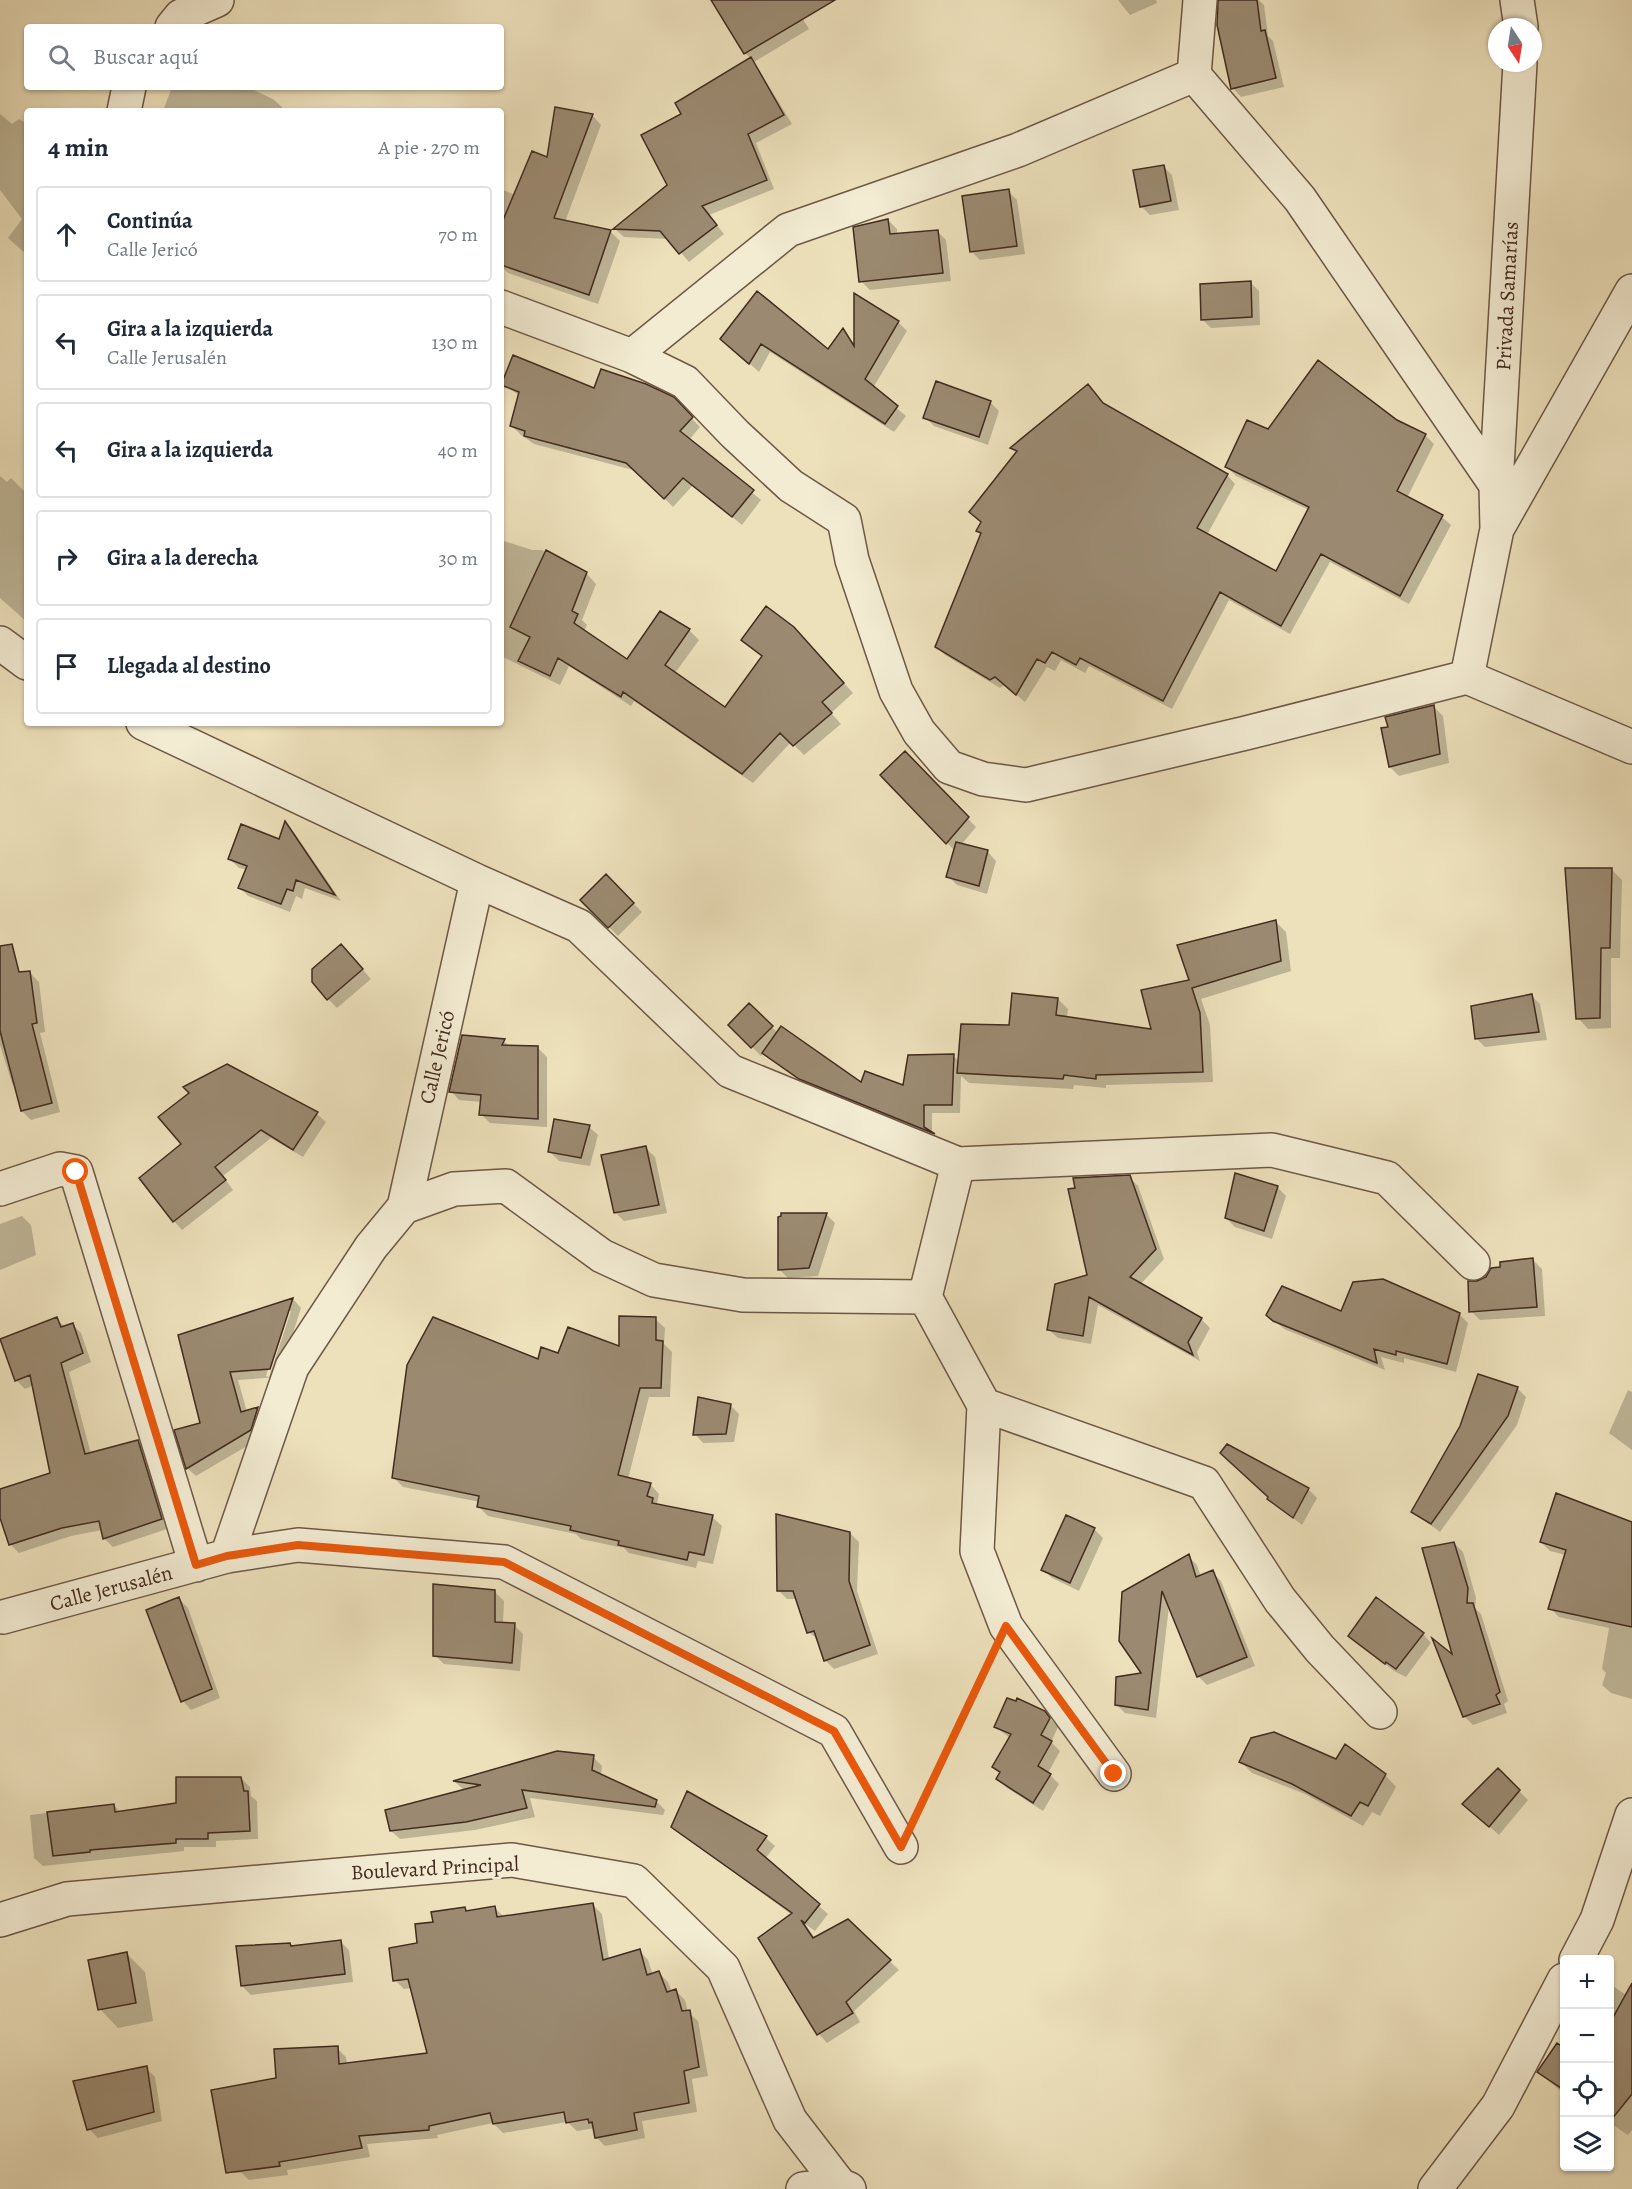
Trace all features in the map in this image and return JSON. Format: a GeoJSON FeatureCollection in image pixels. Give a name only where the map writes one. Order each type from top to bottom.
{"type":"FeatureCollection","features":[{"type":"Feature","properties":{"kind":"street"},"geometry":{"type":"LineString","coordinates":[[174,24],[181,16],[217,0]]}},
{"type":"Feature","properties":{"kind":"street"},"geometry":{"type":"LineString","coordinates":[[1200,0],[1194,75],[1300,199],[1496,484]]}},
{"type":"Feature","properties":{"kind":"street"},"geometry":{"type":"LineString","coordinates":[[1517,0],[1520,18]]}},
{"type":"Feature","properties":{"kind":"street","name":"Privada Samarías"},"geometry":{"type":"LineString","coordinates":[[1497,529],[1496,484],[1519,72]]}},
{"type":"Feature","properties":{"kind":"street"},"geometry":{"type":"LineString","coordinates":[[632,356],[788,230],[1018,150],[1194,75]]}},
{"type":"Feature","properties":{"kind":"street"},"geometry":{"type":"LineString","coordinates":[[125,108],[128,90]]}},
{"type":"Feature","properties":{"kind":"street"},"geometry":{"type":"LineString","coordinates":[[1467,676],[1497,529],[1632,291]]}},
{"type":"Feature","properties":{"kind":"street"},"geometry":{"type":"LineString","coordinates":[[504,308],[632,356],[686,382],[735,435],[791,486],[844,520],[852,560],[896,691],[919,732],[949,767],[983,779],[1026,785],[1246,733],[1467,676],[1632,747]]}},
{"type":"Feature","properties":{"kind":"street"},"geometry":{"type":"LineString","coordinates":[[0,643],[24,661]]}},
{"type":"Feature","properties":{"kind":"street"},"geometry":{"type":"LineString","coordinates":[[149,726],[477,881],[579,926],[730,1071],[958,1164],[1272,1150],[1387,1178],[1473,1263]]}},
{"type":"Feature","properties":{"kind":"street","name":"Calle Jericó"},"geometry":{"type":"LineString","coordinates":[[227,1556],[292,1367],[370,1247],[404,1207],[477,881]]}},
{"type":"Feature","properties":{"kind":"street"},"geometry":{"type":"LineString","coordinates":[[958,1164],[925,1297],[984,1405],[977,1551],[1006,1626],[1114,1774]]}},
{"type":"Feature","properties":{"kind":"street"},"geometry":{"type":"LineString","coordinates":[[0,1189],[60,1169],[76,1172],[196,1565]]}},
{"type":"Feature","properties":{"kind":"street"},"geometry":{"type":"LineString","coordinates":[[404,1207],[454,1189],[506,1186],[602,1256],[654,1280],[743,1295],[925,1297]]}},
{"type":"Feature","properties":{"kind":"street"},"geometry":{"type":"LineString","coordinates":[[984,1405],[1204,1483],[1280,1600],[1320,1649],[1380,1712]]}},
{"type":"Feature","properties":{"kind":"street","name":"Calle Jerusalén"},"geometry":{"type":"LineString","coordinates":[[1,1621],[227,1556],[298,1545],[504,1562],[834,1731],[901,1847]]}},
{"type":"Feature","properties":{"kind":"street"},"geometry":{"type":"LineString","coordinates":[[1578,1955],[1597,1920],[1632,1815]]}},
{"type":"Feature","properties":{"kind":"street","name":"Boulevard Principal"},"geometry":{"type":"LineString","coordinates":[[0,1920],[67,1899],[512,1860],[634,1881],[723,1968],[790,2120],[845,2187]]}},
{"type":"Feature","properties":{"kind":"street"},"geometry":{"type":"LineString","coordinates":[[1435,2189],[1498,2106],[1560,1988]]}},
{"type":"Feature","properties":{"kind":"street"},"geometry":{"type":"LineString","coordinates":[[803,2189],[845,2187]]}},
{"type":"Feature","properties":{"kind":"path"},"geometry":{"type":"LineString","coordinates":[[901,1847],[1006,1626]]}},
{"type":"Feature","properties":{"kind":"building"},"geometry":{"type":"Polygon","coordinates":[[[711,0],[835,0],[744,54],[711,0]]]}},
{"type":"Feature","properties":{"kind":"building"},"geometry":{"type":"Polygon","coordinates":[[[1218,0],[1257,0],[1261,31],[1265,30],[1276,78],[1231,89],[1217,25],[1218,0]]]}},
{"type":"Feature","properties":{"kind":"building"},"geometry":{"type":"Polygon","coordinates":[[[751,57],[784,115],[748,134],[767,180],[702,206],[717,225],[679,254],[660,231],[613,229],[667,185],[641,135],[681,114],[675,103],[751,57]]]}},
{"type":"Feature","properties":{"kind":"building"},"geometry":{"type":"Polygon","coordinates":[[[555,107],[593,114],[554,218],[611,230],[589,295],[504,266],[504,218],[532,151],[547,157],[555,107]]]}},
{"type":"Feature","properties":{"kind":"building"},"geometry":{"type":"Polygon","coordinates":[[[1164,165],[1171,201],[1140,207],[1133,170],[1164,165]]]}},
{"type":"Feature","properties":{"kind":"building"},"geometry":{"type":"Polygon","coordinates":[[[1009,189],[1017,246],[970,252],[962,196],[1009,189]]]}},
{"type":"Feature","properties":{"kind":"building"},"geometry":{"type":"Polygon","coordinates":[[[888,219],[890,234],[938,230],[943,273],[859,282],[853,227],[888,219]]]}},
{"type":"Feature","properties":{"kind":"building"},"geometry":{"type":"Polygon","coordinates":[[[1251,281],[1252,317],[1201,320],[1200,284],[1251,281]]]}},
{"type":"Feature","properties":{"kind":"building"},"geometry":{"type":"Polygon","coordinates":[[[757,291],[828,349],[843,328],[854,346],[854,293],[899,321],[865,379],[898,406],[885,424],[761,344],[749,364],[720,339],[757,291]]]}},
{"type":"Feature","properties":{"kind":"building"},"geometry":{"type":"Polygon","coordinates":[[[513,355],[594,388],[601,369],[646,384],[674,397],[693,417],[680,431],[754,490],[732,517],[683,478],[664,499],[626,463],[524,436],[525,431],[510,426],[519,392],[504,386],[504,378],[513,355]]]}},
{"type":"Feature","properties":{"kind":"building"},"geometry":{"type":"Polygon","coordinates":[[[1318,360],[1397,420],[1426,434],[1397,491],[1443,515],[1400,596],[1321,554],[1281,626],[1220,592],[1163,701],[1080,658],[1076,665],[1052,652],[1045,663],[1037,659],[1016,695],[995,677],[990,680],[935,647],[981,533],[976,531],[981,522],[969,512],[1017,451],[1010,448],[1088,384],[1103,403],[1228,474],[1197,528],[1276,571],[1309,507],[1225,467],[1247,420],[1268,429],[1318,360]]]}},
{"type":"Feature","properties":{"kind":"building"},"geometry":{"type":"Polygon","coordinates":[[[936,381],[991,401],[979,437],[923,418],[936,381]]]}},
{"type":"Feature","properties":{"kind":"building"},"geometry":{"type":"Polygon","coordinates":[[[546,550],[587,572],[572,611],[578,614],[574,623],[627,659],[660,611],[690,629],[665,665],[725,707],[762,656],[741,640],[766,606],[794,627],[844,683],[822,702],[832,713],[793,746],[780,733],[742,774],[623,692],[621,697],[558,658],[550,676],[518,661],[530,637],[510,627],[546,550]]]}},
{"type":"Feature","properties":{"kind":"building"},"geometry":{"type":"Polygon","coordinates":[[[1434,705],[1440,754],[1389,767],[1381,728],[1388,727],[1385,717],[1434,705]]]}},
{"type":"Feature","properties":{"kind":"building"},"geometry":{"type":"Polygon","coordinates":[[[905,751],[969,817],[946,844],[880,775],[905,751]]]}},
{"type":"Feature","properties":{"kind":"building"},"geometry":{"type":"Polygon","coordinates":[[[285,821],[335,895],[296,880],[293,891],[287,889],[281,904],[238,888],[247,866],[228,859],[241,824],[279,839],[285,821]]]}},
{"type":"Feature","properties":{"kind":"building"},"geometry":{"type":"Polygon","coordinates":[[[956,842],[988,850],[979,886],[946,877],[956,842]]]}},
{"type":"Feature","properties":{"kind":"building"},"geometry":{"type":"Polygon","coordinates":[[[1565,868],[1612,868],[1610,948],[1601,948],[1600,1018],[1576,1019],[1565,868]]]}},
{"type":"Feature","properties":{"kind":"building"},"geometry":{"type":"Polygon","coordinates":[[[606,874],[634,903],[608,928],[580,900],[606,874]]]}},
{"type":"Feature","properties":{"kind":"building"},"geometry":{"type":"Polygon","coordinates":[[[1276,920],[1281,961],[1192,988],[1200,1013],[1203,1072],[1096,1075],[1096,1079],[1064,1075],[1063,1079],[957,1073],[961,1024],[1009,1025],[1012,993],[1058,998],[1056,1015],[1151,1029],[1141,990],[1189,980],[1177,945],[1276,920]]]}},
{"type":"Feature","properties":{"kind":"building"},"geometry":{"type":"Polygon","coordinates":[[[12,944],[19,972],[30,971],[37,1023],[32,1024],[52,1103],[21,1111],[0,1031],[0,946],[12,944]]]}},
{"type":"Feature","properties":{"kind":"building"},"geometry":{"type":"Polygon","coordinates":[[[341,944],[363,969],[327,1000],[312,982],[312,969],[341,944]]]}},
{"type":"Feature","properties":{"kind":"building"},"geometry":{"type":"Polygon","coordinates":[[[1532,994],[1539,1032],[1475,1039],[1471,1006],[1532,994]]]}},
{"type":"Feature","properties":{"kind":"building"},"geometry":{"type":"Polygon","coordinates":[[[749,1003],[773,1026],[751,1048],[728,1025],[749,1003]]]}},
{"type":"Feature","properties":{"kind":"building"},"geometry":{"type":"Polygon","coordinates":[[[781,1026],[861,1082],[865,1071],[903,1085],[908,1055],[954,1054],[952,1105],[924,1105],[924,1127],[935,1134],[799,1079],[762,1053],[781,1026]]]}},
{"type":"Feature","properties":{"kind":"building"},"geometry":{"type":"Polygon","coordinates":[[[462,1035],[505,1039],[502,1045],[538,1046],[538,1119],[479,1115],[481,1095],[449,1092],[462,1035]]]}},
{"type":"Feature","properties":{"kind":"building"},"geometry":{"type":"Polygon","coordinates":[[[227,1064],[318,1112],[293,1150],[261,1130],[215,1167],[226,1180],[173,1222],[139,1178],[181,1144],[158,1117],[189,1093],[183,1087],[227,1064]]]}},
{"type":"Feature","properties":{"kind":"building"},"geometry":{"type":"Polygon","coordinates":[[[554,1119],[590,1125],[581,1158],[548,1152],[554,1119]]]}},
{"type":"Feature","properties":{"kind":"building"},"geometry":{"type":"Polygon","coordinates":[[[646,1146],[659,1205],[614,1213],[601,1155],[646,1146]]]}},
{"type":"Feature","properties":{"kind":"building"},"geometry":{"type":"Polygon","coordinates":[[[1235,1173],[1278,1186],[1264,1231],[1225,1218],[1235,1173]]]}},
{"type":"Feature","properties":{"kind":"building"},"geometry":{"type":"Polygon","coordinates":[[[1130,1175],[1156,1249],[1130,1277],[1202,1318],[1188,1342],[1193,1355],[1089,1297],[1083,1336],[1047,1330],[1055,1284],[1087,1275],[1068,1189],[1075,1188],[1073,1178],[1130,1175]]]}},
{"type":"Feature","properties":{"kind":"building"},"geometry":{"type":"Polygon","coordinates":[[[781,1213],[827,1213],[809,1268],[778,1270],[778,1217],[781,1213]]]}},
{"type":"Feature","properties":{"kind":"building"},"geometry":{"type":"Polygon","coordinates":[[[1533,1258],[1537,1307],[1469,1312],[1468,1281],[1477,1281],[1486,1277],[1491,1268],[1500,1267],[1500,1262],[1533,1258]]]}},
{"type":"Feature","properties":{"kind":"building"},"geometry":{"type":"Polygon","coordinates":[[[1383,1279],[1460,1313],[1447,1364],[1396,1351],[1396,1355],[1374,1349],[1377,1363],[1273,1321],[1266,1315],[1282,1286],[1341,1311],[1353,1282],[1383,1279]]]}},
{"type":"Feature","properties":{"kind":"building"},"geometry":{"type":"Polygon","coordinates":[[[293,1298],[270,1369],[230,1372],[241,1412],[258,1407],[251,1430],[186,1469],[174,1430],[200,1423],[178,1335],[293,1298]]]}},
{"type":"Feature","properties":{"kind":"building"},"geometry":{"type":"Polygon","coordinates":[[[619,1316],[656,1317],[656,1340],[663,1341],[661,1388],[640,1388],[618,1475],[651,1483],[647,1496],[653,1498],[652,1503],[713,1515],[704,1555],[689,1552],[687,1560],[618,1545],[619,1541],[570,1530],[571,1526],[477,1507],[479,1496],[392,1478],[407,1365],[433,1317],[538,1359],[541,1347],[558,1353],[568,1327],[619,1346],[619,1316]]]}},
{"type":"Feature","properties":{"kind":"building"},"geometry":{"type":"Polygon","coordinates":[[[57,1317],[61,1327],[73,1323],[83,1353],[61,1363],[85,1454],[138,1440],[162,1519],[103,1539],[99,1521],[62,1528],[9,1545],[0,1518],[0,1489],[50,1473],[30,1375],[15,1381],[0,1339],[57,1317]]]}},
{"type":"Feature","properties":{"kind":"building"},"geometry":{"type":"Polygon","coordinates":[[[1478,1374],[1518,1387],[1508,1416],[1431,1524],[1411,1512],[1460,1426],[1478,1374]]]}},
{"type":"Feature","properties":{"kind":"building"},"geometry":{"type":"Polygon","coordinates":[[[698,1397],[731,1404],[726,1434],[693,1435],[698,1397]]]}},
{"type":"Feature","properties":{"kind":"building"},"geometry":{"type":"Polygon","coordinates":[[[1227,1444],[1309,1488],[1293,1518],[1267,1499],[1268,1497],[1220,1453],[1227,1444]]]}},
{"type":"Feature","properties":{"kind":"building"},"geometry":{"type":"Polygon","coordinates":[[[1556,1493],[1632,1522],[1632,1627],[1548,1609],[1566,1550],[1540,1542],[1556,1493]]]}},
{"type":"Feature","properties":{"kind":"building"},"geometry":{"type":"Polygon","coordinates":[[[776,1514],[850,1532],[849,1581],[870,1645],[824,1661],[814,1631],[807,1633],[793,1591],[777,1591],[776,1514]]]}},
{"type":"Feature","properties":{"kind":"building"},"geometry":{"type":"Polygon","coordinates":[[[1066,1515],[1095,1528],[1070,1583],[1041,1570],[1066,1515]]]}},
{"type":"Feature","properties":{"kind":"building"},"geometry":{"type":"Polygon","coordinates":[[[1454,1542],[1468,1588],[1467,1603],[1473,1603],[1500,1692],[1496,1695],[1500,1704],[1463,1717],[1432,1638],[1452,1654],[1422,1548],[1454,1542]]]}},
{"type":"Feature","properties":{"kind":"building"},"geometry":{"type":"Polygon","coordinates":[[[1189,1554],[1196,1577],[1213,1570],[1247,1657],[1197,1677],[1162,1591],[1148,1710],[1115,1705],[1116,1677],[1141,1673],[1119,1641],[1122,1592],[1189,1554]]]}},
{"type":"Feature","properties":{"kind":"building"},"geometry":{"type":"Polygon","coordinates":[[[433,1584],[495,1590],[495,1622],[515,1623],[512,1663],[433,1656],[433,1584]]]}},
{"type":"Feature","properties":{"kind":"building"},"geometry":{"type":"Polygon","coordinates":[[[179,1597],[212,1689],[181,1702],[146,1610],[179,1597]]]}},
{"type":"Feature","properties":{"kind":"building"},"geometry":{"type":"Polygon","coordinates":[[[1376,1597],[1424,1633],[1396,1669],[1386,1662],[1385,1664],[1348,1636],[1376,1597]]]}},
{"type":"Feature","properties":{"kind":"building"},"geometry":{"type":"Polygon","coordinates":[[[1007,1698],[1016,1701],[1017,1698],[1045,1711],[1050,1718],[1041,1735],[1052,1741],[1038,1766],[1051,1774],[1033,1803],[996,1779],[1000,1772],[992,1767],[1011,1734],[994,1727],[1007,1698]]]}},
{"type":"Feature","properties":{"kind":"building"},"geometry":{"type":"Polygon","coordinates":[[[1274,1732],[1336,1759],[1345,1744],[1386,1774],[1368,1806],[1360,1802],[1351,1816],[1292,1784],[1239,1762],[1251,1738],[1274,1732]]]}},
{"type":"Feature","properties":{"kind":"building"},"geometry":{"type":"Polygon","coordinates":[[[557,1751],[594,1755],[592,1770],[657,1800],[655,1807],[522,1790],[527,1808],[466,1822],[390,1831],[385,1810],[481,1785],[453,1781],[557,1751]]]}},
{"type":"Feature","properties":{"kind":"building"},"geometry":{"type":"Polygon","coordinates":[[[1498,1768],[1520,1790],[1489,1827],[1462,1804],[1498,1768]]]}},
{"type":"Feature","properties":{"kind":"building"},"geometry":{"type":"Polygon","coordinates":[[[176,1777],[241,1777],[244,1791],[248,1791],[250,1831],[208,1833],[208,1839],[176,1839],[176,1843],[90,1850],[90,1852],[53,1856],[47,1812],[114,1804],[115,1812],[176,1803],[176,1777]]]}},
{"type":"Feature","properties":{"kind":"building"},"geometry":{"type":"Polygon","coordinates":[[[687,1791],[767,1836],[757,1850],[820,1904],[805,1923],[801,1920],[813,1938],[848,1919],[891,1960],[846,2002],[853,2013],[817,2035],[758,1938],[792,1913],[671,1827],[687,1791]]]}},
{"type":"Feature","properties":{"kind":"building"},"geometry":{"type":"Polygon","coordinates":[[[593,1903],[603,1960],[640,1949],[647,1975],[659,1971],[667,1992],[676,1989],[682,2011],[690,2010],[699,2067],[684,2071],[689,2103],[634,2113],[637,2130],[595,2138],[592,2122],[589,2123],[588,2119],[566,2123],[564,2112],[493,2124],[490,2113],[429,2126],[429,2130],[359,2136],[362,2148],[279,2162],[280,2166],[226,2173],[211,2090],[276,2078],[274,2049],[338,2046],[339,2064],[427,2053],[408,1979],[393,1981],[389,1948],[417,1943],[415,1924],[433,1922],[431,1912],[465,1907],[466,1911],[495,1906],[497,1917],[593,1903]]]}},
{"type":"Feature","properties":{"kind":"building"},"geometry":{"type":"Polygon","coordinates":[[[341,1940],[345,1974],[241,1986],[236,1946],[290,1943],[291,1946],[341,1940]]]}},
{"type":"Feature","properties":{"kind":"building"},"geometry":{"type":"Polygon","coordinates":[[[127,1952],[136,2003],[98,2010],[88,1960],[127,1952]]]}},
{"type":"Feature","properties":{"kind":"building"},"geometry":{"type":"Polygon","coordinates":[[[1632,1983],[1632,2094],[1614,2116],[1614,2063],[1614,2016],[1632,1983]]]}},
{"type":"Feature","properties":{"kind":"building"},"geometry":{"type":"Polygon","coordinates":[[[1557,2043],[1560,2045],[1560,2087],[1537,2072],[1557,2043]]]}},
{"type":"Feature","properties":{"kind":"building"},"geometry":{"type":"Polygon","coordinates":[[[147,2066],[154,2112],[87,2130],[73,2081],[147,2066]]]}},
{"type":"Feature","properties":{"kind":"route"},"geometry":{"type":"LineString","coordinates":[[76,1172],[196,1565],[227,1556],[298,1545],[504,1562],[834,1731],[901,1847],[1006,1626],[1114,1774]]}}]}
